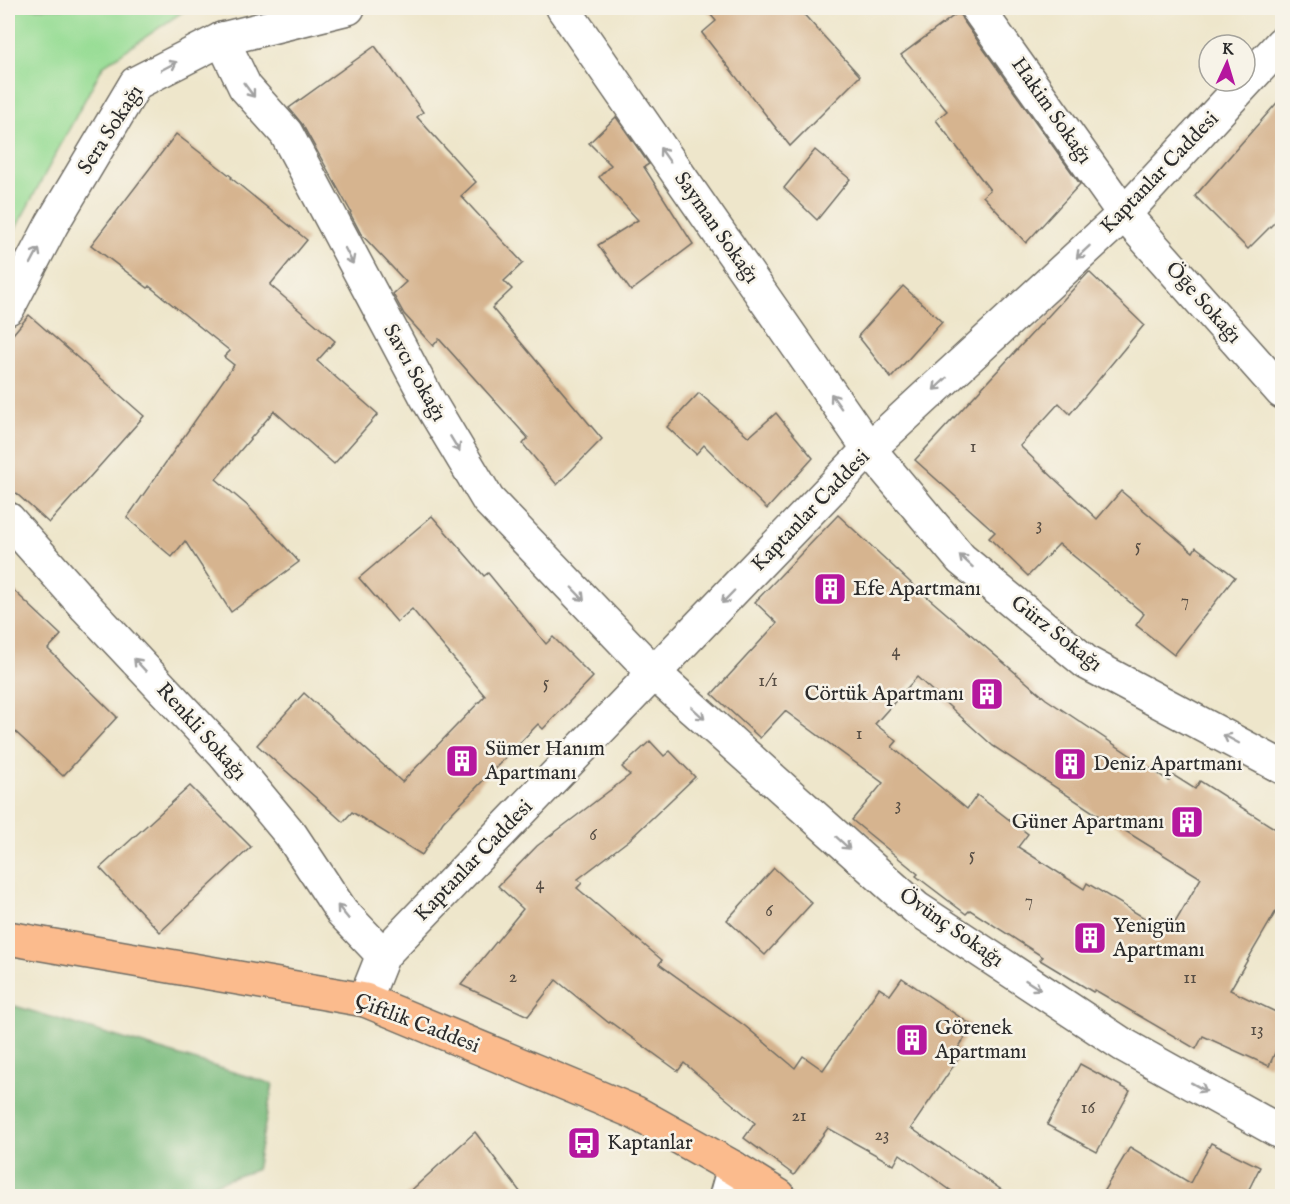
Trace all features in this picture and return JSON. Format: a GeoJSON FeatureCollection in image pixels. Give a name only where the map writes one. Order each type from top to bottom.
{"type":"FeatureCollection","features":[{"type":"Feature","properties":{"kind":"main road","name":"Çiftlik Caddesi"},"geometry":{"type":"LineString","coordinates":[[8,938],[365,999],[634,1112],[730,1182],[779,1197]]}},
{"type":"Feature","properties":{"kind":"street","name":"Sera Sokağı"},"geometry":{"type":"LineString","coordinates":[[8,308],[52,224],[136,83],[222,39],[348,8]]}},
{"type":"Feature","properties":{"kind":"street","name":"Sayman Sokağı"},"geometry":{"type":"LineString","coordinates":[[563,8],[869,449]]}},
{"type":"Feature","properties":{"kind":"street","name":"Hakim Sokağı"},"geometry":{"type":"LineString","coordinates":[[977,8],[1124,214]]}},
{"type":"Feature","properties":{"kind":"street","name":"Savcı Sokağı"},"geometry":{"type":"LineString","coordinates":[[222,39],[245,87],[286,133],[421,388],[488,500],[655,674]]}},
{"type":"Feature","properties":{"kind":"street","name":"Kaptanlar Caddesi"},"geometry":{"type":"LineString","coordinates":[[365,999],[383,954],[655,674],[869,449],[1124,214],[1282,43]]}},
{"type":"Feature","properties":{"kind":"street","name":"Öḡe Sokağı"},"geometry":{"type":"LineString","coordinates":[[1124,214],[1282,392]]}},
{"type":"Feature","properties":{"kind":"street","name":"Gürz Sokağı"},"geometry":{"type":"LineString","coordinates":[[869,449],[962,559],[1087,663],[1282,766]]}},
{"type":"Feature","properties":{"kind":"street","name":"Renkli Sokağı"},"geometry":{"type":"LineString","coordinates":[[8,519],[86,607],[224,754],[291,835],[342,912],[383,954]]}},
{"type":"Feature","properties":{"kind":"street","name":"Övünç Sokağı"},"geometry":{"type":"LineString","coordinates":[[655,674],[916,908],[1122,1044],[1282,1133]]}},
{"type":"Feature","properties":{"kind":"green space"},"geometry":{"type":"Polygon","coordinates":[[[8,8],[188,8],[103,66],[8,243],[8,8]]]}},
{"type":"Feature","properties":{"kind":"green space"},"geometry":{"type":"Polygon","coordinates":[[[8,1004],[273,1084],[256,1170],[179,1196],[8,1196],[8,1004]]]}},
{"type":"Feature","properties":{"kind":"building"},"geometry":{"type":"Polygon","coordinates":[[[705,8],[798,8],[860,76],[790,146],[702,33],[716,21],[705,8]]]}},
{"type":"Feature","properties":{"kind":"building"},"geometry":{"type":"Polygon","coordinates":[[[959,12],[1080,184],[1026,243],[983,196],[990,190],[936,120],[947,111],[901,55],[959,12]]]}},
{"type":"Feature","properties":{"kind":"building"},"geometry":{"type":"Polygon","coordinates":[[[375,46],[423,112],[417,117],[476,182],[461,196],[523,263],[504,281],[512,289],[492,308],[602,439],[557,485],[523,444],[528,438],[439,339],[433,346],[404,314],[393,294],[406,282],[361,234],[302,124],[289,108],[375,46]]]}},
{"type":"Feature","properties":{"kind":"building"},"geometry":{"type":"Polygon","coordinates":[[[1282,97],[1282,215],[1248,249],[1195,196],[1282,97]]]}},
{"type":"Feature","properties":{"kind":"building"},"geometry":{"type":"Polygon","coordinates":[[[616,117],[649,164],[644,167],[693,244],[631,291],[598,245],[638,220],[599,177],[611,165],[589,143],[616,117]]]}},
{"type":"Feature","properties":{"kind":"building"},"geometry":{"type":"Polygon","coordinates":[[[176,134],[307,240],[270,285],[335,341],[317,361],[378,414],[334,464],[274,411],[216,479],[249,507],[299,562],[231,612],[185,541],[172,557],[127,518],[234,365],[224,357],[230,351],[149,286],[148,288],[91,245],[176,134]]]}},
{"type":"Feature","properties":{"kind":"building"},"geometry":{"type":"Polygon","coordinates":[[[815,150],[850,179],[817,220],[784,188],[815,150]]]}},
{"type":"Feature","properties":{"kind":"building"},"geometry":{"type":"Polygon","coordinates":[[[1089,272],[1144,325],[1070,414],[1059,403],[1020,446],[1097,519],[1121,491],[1193,552],[1196,547],[1235,577],[1174,655],[1136,625],[1144,614],[1059,544],[1028,576],[989,538],[995,532],[915,460],[1089,272]]]}},
{"type":"Feature","properties":{"kind":"building"},"geometry":{"type":"Polygon","coordinates":[[[903,286],[942,322],[891,378],[858,336],[903,286]]]}},
{"type":"Feature","properties":{"kind":"building"},"geometry":{"type":"Polygon","coordinates":[[[29,315],[144,416],[49,523],[8,486],[8,340],[29,315]]]}},
{"type":"Feature","properties":{"kind":"building"},"geometry":{"type":"Polygon","coordinates":[[[699,393],[749,437],[776,413],[813,458],[767,509],[704,445],[696,454],[667,427],[699,393]]]}},
{"type":"Feature","properties":{"kind":"building"},"geometry":{"type":"Polygon","coordinates":[[[838,515],[911,583],[1046,699],[1169,781],[1173,775],[1195,789],[1200,781],[1282,833],[1282,901],[1230,990],[1282,1015],[1282,1037],[1269,1066],[1203,1036],[1196,1049],[1040,960],[1043,957],[970,910],[966,914],[916,876],[918,874],[852,820],[883,783],[785,711],[760,738],[712,694],[777,623],[755,602],[838,515]],[[917,677],[875,724],[897,741],[892,747],[967,809],[977,795],[1028,834],[1018,847],[1084,889],[1087,883],[1169,933],[1201,878],[1102,818],[993,746],[917,677]]]}},
{"type":"Feature","properties":{"kind":"building"},"geometry":{"type":"Polygon","coordinates":[[[432,516],[484,576],[488,573],[546,644],[553,637],[593,677],[543,729],[538,724],[443,822],[422,855],[352,812],[343,822],[257,745],[304,693],[402,782],[485,696],[412,609],[397,622],[359,578],[432,516]]]}},
{"type":"Feature","properties":{"kind":"building"},"geometry":{"type":"Polygon","coordinates":[[[8,585],[61,635],[48,649],[117,717],[63,776],[8,725],[8,585]]]}},
{"type":"Feature","properties":{"kind":"building"},"geometry":{"type":"Polygon","coordinates":[[[650,741],[664,756],[670,751],[695,777],[629,840],[578,879],[582,883],[577,888],[662,960],[659,964],[745,1026],[795,1068],[803,1056],[823,1070],[879,988],[890,995],[902,978],[973,1026],[958,1048],[963,1052],[911,1128],[1012,1197],[960,1197],[900,1154],[894,1165],[828,1128],[794,1175],[744,1138],[755,1123],[684,1063],[678,1071],[609,1023],[556,980],[528,1016],[461,985],[523,909],[498,886],[537,846],[630,775],[622,767],[650,741]]]}},
{"type":"Feature","properties":{"kind":"building"},"geometry":{"type":"Polygon","coordinates":[[[190,786],[251,847],[160,932],[100,868],[190,786]]]}},
{"type":"Feature","properties":{"kind":"building"},"geometry":{"type":"Polygon","coordinates":[[[774,868],[812,903],[765,955],[727,920],[774,868]]]}},
{"type":"Feature","properties":{"kind":"building"},"geometry":{"type":"Polygon","coordinates":[[[1080,1064],[1130,1091],[1097,1152],[1047,1125],[1080,1064]]]}},
{"type":"Feature","properties":{"kind":"building"},"geometry":{"type":"Polygon","coordinates":[[[475,1132],[524,1197],[404,1197],[475,1132]]]}},
{"type":"Feature","properties":{"kind":"building"},"geometry":{"type":"Polygon","coordinates":[[[1211,1143],[1260,1167],[1245,1197],[1100,1197],[1130,1147],[1190,1183],[1211,1143]]]}},
{"type":"Feature","properties":{"kind":"place","name":"Efe Apartmanı"},"geometry":{"type":"Point","coordinates":[830,589]}},
{"type":"Feature","properties":{"kind":"place","name":"Cörtük Apartmanı"},"geometry":{"type":"Point","coordinates":[987,694]}},
{"type":"Feature","properties":{"kind":"place","name":"Sümer Hanım Apartmanı"},"geometry":{"type":"Point","coordinates":[462,761]}},
{"type":"Feature","properties":{"kind":"place","name":"Deniz Apartmanı"},"geometry":{"type":"Point","coordinates":[1070,764]}},
{"type":"Feature","properties":{"kind":"place","name":"Güner Apartmanı"},"geometry":{"type":"Point","coordinates":[1187,822]}},
{"type":"Feature","properties":{"kind":"place","name":"Yenigün Apartmanı"},"geometry":{"type":"Point","coordinates":[1090,938]}},
{"type":"Feature","properties":{"kind":"place","name":"Görenek Apartmanı"},"geometry":{"type":"Point","coordinates":[912,1040]}},
{"type":"Feature","properties":{"kind":"place","name":"Kaptanlar"},"geometry":{"type":"Point","coordinates":[584,1143]}}]}
